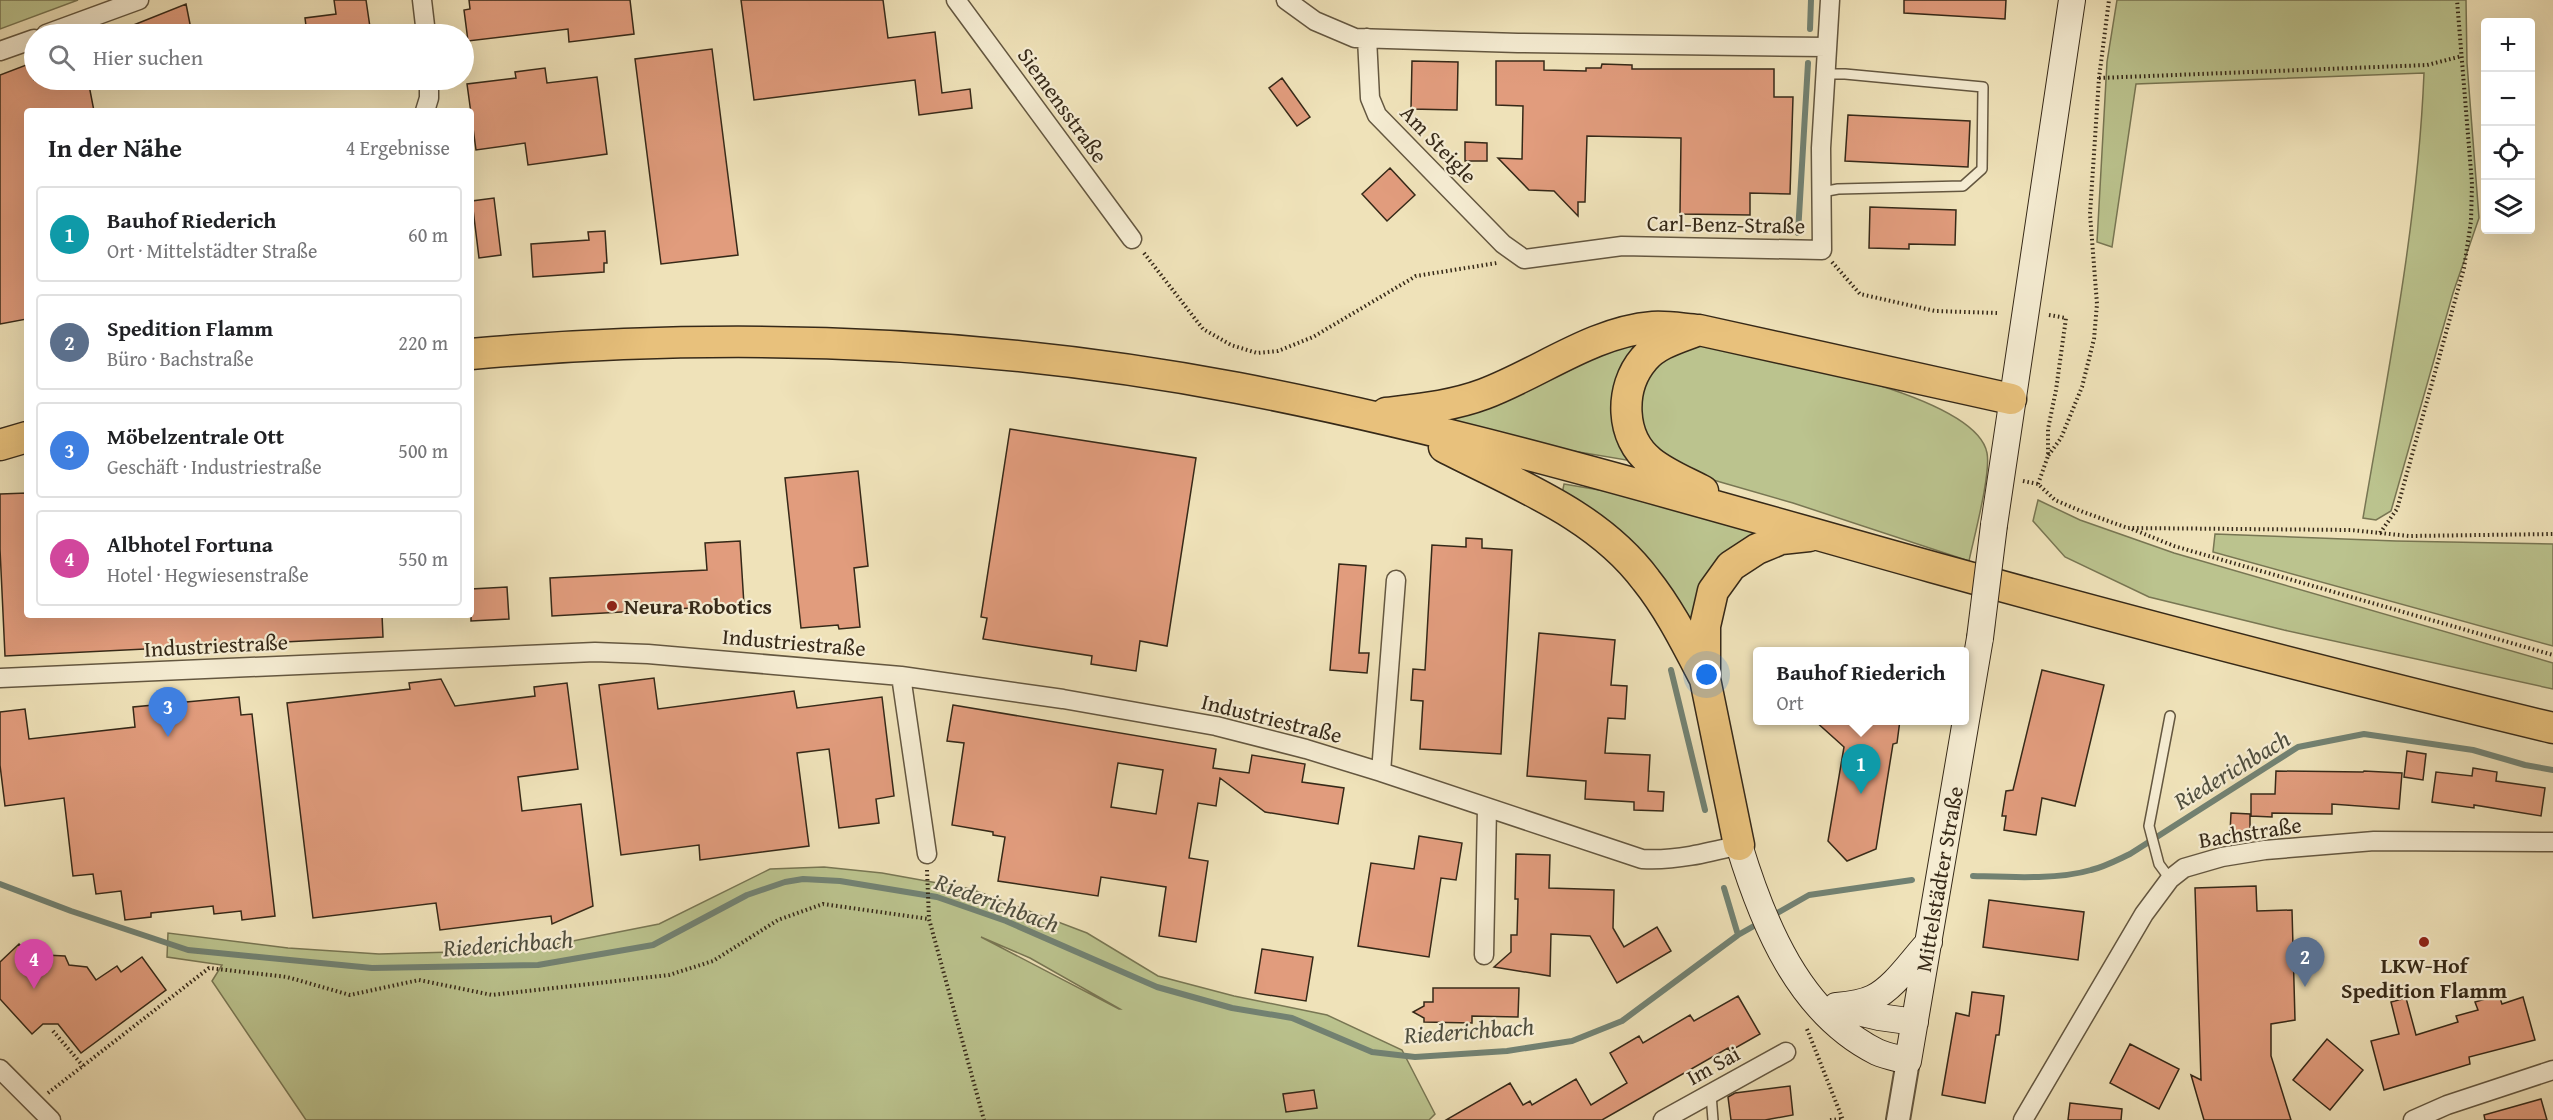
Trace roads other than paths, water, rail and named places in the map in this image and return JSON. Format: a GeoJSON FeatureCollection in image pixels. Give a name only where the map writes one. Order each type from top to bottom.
{"type":"FeatureCollection","features":[{"type":"Feature","properties":{"kind":"highway"},"geometry":{"type":"LineString","coordinates":[[1368,416],[1447,406],[1510,383],[1593,342],[1626,331],[1655,327],[1699,330],[2011,399]]}},
{"type":"Feature","properties":{"kind":"highway"},"geometry":{"type":"LineString","coordinates":[[1699,330],[1663,345],[1644,358],[1632,376],[1626,400],[1627,420],[1636,445],[1650,462],[1746,516]]}},
{"type":"Feature","properties":{"kind":"highway"},"geometry":{"type":"LineString","coordinates":[[474,354],[587,345],[805,342],[902,347],[1026,358],[1234,388],[1399,423],[1504,449],[2296,664],[2553,728]]}},
{"type":"Feature","properties":{"kind":"highway"},"geometry":{"type":"LineString","coordinates":[[1399,423],[1540,496],[1596,530],[1646,578],[1672,617],[1705,679]]}},
{"type":"Feature","properties":{"kind":"highway"},"geometry":{"type":"LineString","coordinates":[[0,444],[24,438]]}},
{"type":"Feature","properties":{"kind":"highway"},"geometry":{"type":"LineString","coordinates":[[1739,845],[1705,679],[1705,627],[1713,591],[1731,566],[1757,549],[1781,539],[1821,536]]}},
{"type":"Feature","properties":{"kind":"main road","name":"Mittelstädter Straße"},"geometry":{"type":"LineString","coordinates":[[1969,703],[1980,638],[2011,399],[2072,0]]}},
{"type":"Feature","properties":{"kind":"main road","name":"Mittelstädter Straße"},"geometry":{"type":"LineString","coordinates":[[1908,1061],[1965,725]]}},
{"type":"Feature","properties":{"kind":"main road"},"geometry":{"type":"LineString","coordinates":[[1739,845],[1757,900],[1792,972],[1824,1012],[1848,1034],[1880,1053],[1908,1061]]}},
{"type":"Feature","properties":{"kind":"main road"},"geometry":{"type":"LineString","coordinates":[[1836,1006],[1854,1004],[1879,994],[1929,941]]}},
{"type":"Feature","properties":{"kind":"main road"},"geometry":{"type":"LineString","coordinates":[[1806,989],[1836,1006],[1879,1017],[1914,1022]]}},
{"type":"Feature","properties":{"kind":"street"},"geometry":{"type":"LineString","coordinates":[[73,24],[139,0]]}},
{"type":"Feature","properties":{"kind":"street"},"geometry":{"type":"LineString","coordinates":[[422,0],[425,24]]}},
{"type":"Feature","properties":{"kind":"street","name":"Siemensstraße"},"geometry":{"type":"LineString","coordinates":[[956,0],[1132,239]]}},
{"type":"Feature","properties":{"kind":"street"},"geometry":{"type":"LineString","coordinates":[[1286,0],[1335,31],[1355,38],[1826,47]]}},
{"type":"Feature","properties":{"kind":"street","name":"Carl-Benz-Straße"},"geometry":{"type":"LineString","coordinates":[[1524,259],[1622,246],[1822,250],[1825,74],[1830,0]]}},
{"type":"Feature","properties":{"kind":"street","name":"Am Steigle"},"geometry":{"type":"LineString","coordinates":[[1367,38],[1370,98],[1377,115],[1503,244],[1524,259]]}},
{"type":"Feature","properties":{"kind":"street"},"geometry":{"type":"LineString","coordinates":[[0,51],[24,43]]}},
{"type":"Feature","properties":{"kind":"street"},"geometry":{"type":"LineString","coordinates":[[426,108],[429,90]]}},
{"type":"Feature","properties":{"kind":"street"},"geometry":{"type":"LineString","coordinates":[[1381,772],[1396,580]]}},
{"type":"Feature","properties":{"kind":"street","name":"Industriestraße"},"geometry":{"type":"LineString","coordinates":[[0,678],[595,652],[648,654],[901,676],[1063,699],[1216,726],[1285,743],[1381,772],[1642,859],[1662,860],[1708,853],[1739,845]]}},
{"type":"Feature","properties":{"kind":"street"},"geometry":{"type":"LineString","coordinates":[[901,676],[927,854]]}},
{"type":"Feature","properties":{"kind":"street"},"geometry":{"type":"LineString","coordinates":[[1484,955],[1487,808]]}},
{"type":"Feature","properties":{"kind":"street","name":"Bachstraße"},"geometry":{"type":"LineString","coordinates":[[2023,1120],[2144,914],[2165,871],[2222,857],[2265,850],[2374,841],[2553,842]]}},
{"type":"Feature","properties":{"kind":"street","name":"Im Sai"},"geometry":{"type":"LineString","coordinates":[[1663,1120],[1786,1052]]}},
{"type":"Feature","properties":{"kind":"street","name":"Mittelstädter Straße"},"geometry":{"type":"LineString","coordinates":[[1898,1120],[1908,1061]]}},
{"type":"Feature","properties":{"kind":"street"},"geometry":{"type":"LineString","coordinates":[[0,1069],[51,1120]]}},
{"type":"Feature","properties":{"kind":"street"},"geometry":{"type":"LineString","coordinates":[[2413,1120],[2447,1105],[2553,1070]]}},
{"type":"Feature","properties":{"kind":"lane"},"geometry":{"type":"LineString","coordinates":[[1822,192],[1838,189],[1963,186],[1982,169],[1983,87],[1825,74]]}},
{"type":"Feature","properties":{"kind":"lane"},"geometry":{"type":"LineString","coordinates":[[2165,871],[2149,826],[2170,716]]}},
{"type":"Feature","properties":{"kind":"lane"},"geometry":{"type":"LineString","coordinates":[[1710,1094],[1713,1120]]}},
{"type":"Feature","properties":{"kind":"waterway"},"geometry":{"type":"LineString","coordinates":[[1810,29],[1811,0]]}},
{"type":"Feature","properties":{"kind":"waterway"},"geometry":{"type":"LineString","coordinates":[[1798,233],[1808,63]]}},
{"type":"Feature","properties":{"kind":"waterway"},"geometry":{"type":"LineString","coordinates":[[1671,670],[1705,810]]}},
{"type":"Feature","properties":{"kind":"waterway","name":"Riederichbach"},"geometry":{"type":"LineString","coordinates":[[1973,876],[2048,877],[2101,867],[2130,854],[2298,747],[2364,734],[2473,750],[2525,765],[2553,770]]}},
{"type":"Feature","properties":{"kind":"waterway","name":"Riederichbach"},"geometry":{"type":"LineString","coordinates":[[0,884],[71,911],[188,950],[372,968],[538,965],[653,945],[747,895],[785,882],[803,879],[840,881],[937,897],[1006,921],[1157,987],[1232,1008],[1292,1018],[1372,1052],[1415,1057],[1507,1051],[1572,1041],[1622,1021],[1738,935],[1761,922]]}},
{"type":"Feature","properties":{"kind":"waterway","name":"Riederichbach"},"geometry":{"type":"LineString","coordinates":[[1772,916],[1809,895],[1912,880]]}},
{"type":"Feature","properties":{"kind":"waterway"},"geometry":{"type":"LineString","coordinates":[[1724,888],[1738,935]]}},
{"type":"Feature","properties":{"kind":"place","name":"Neura Robotics"},"geometry":{"type":"Point","coordinates":[612,606]}},
{"type":"Feature","properties":{"kind":"place","name":"Möbelzentrale Ott"},"geometry":{"type":"Point","coordinates":[168,737]}},
{"type":"Feature","properties":{"kind":"place","name":"Bauhof Riederich"},"geometry":{"type":"Point","coordinates":[1861,794]}},
{"type":"Feature","properties":{"kind":"place","name":"LKW-Hof Spedition Flamm"},"geometry":{"type":"Point","coordinates":[2424,942]}},
{"type":"Feature","properties":{"kind":"place","name":"Spedition Flamm"},"geometry":{"type":"Point","coordinates":[2305,987]}},
{"type":"Feature","properties":{"kind":"place","name":"Albhotel Fortuna"},"geometry":{"type":"Point","coordinates":[34,989]}}]}
